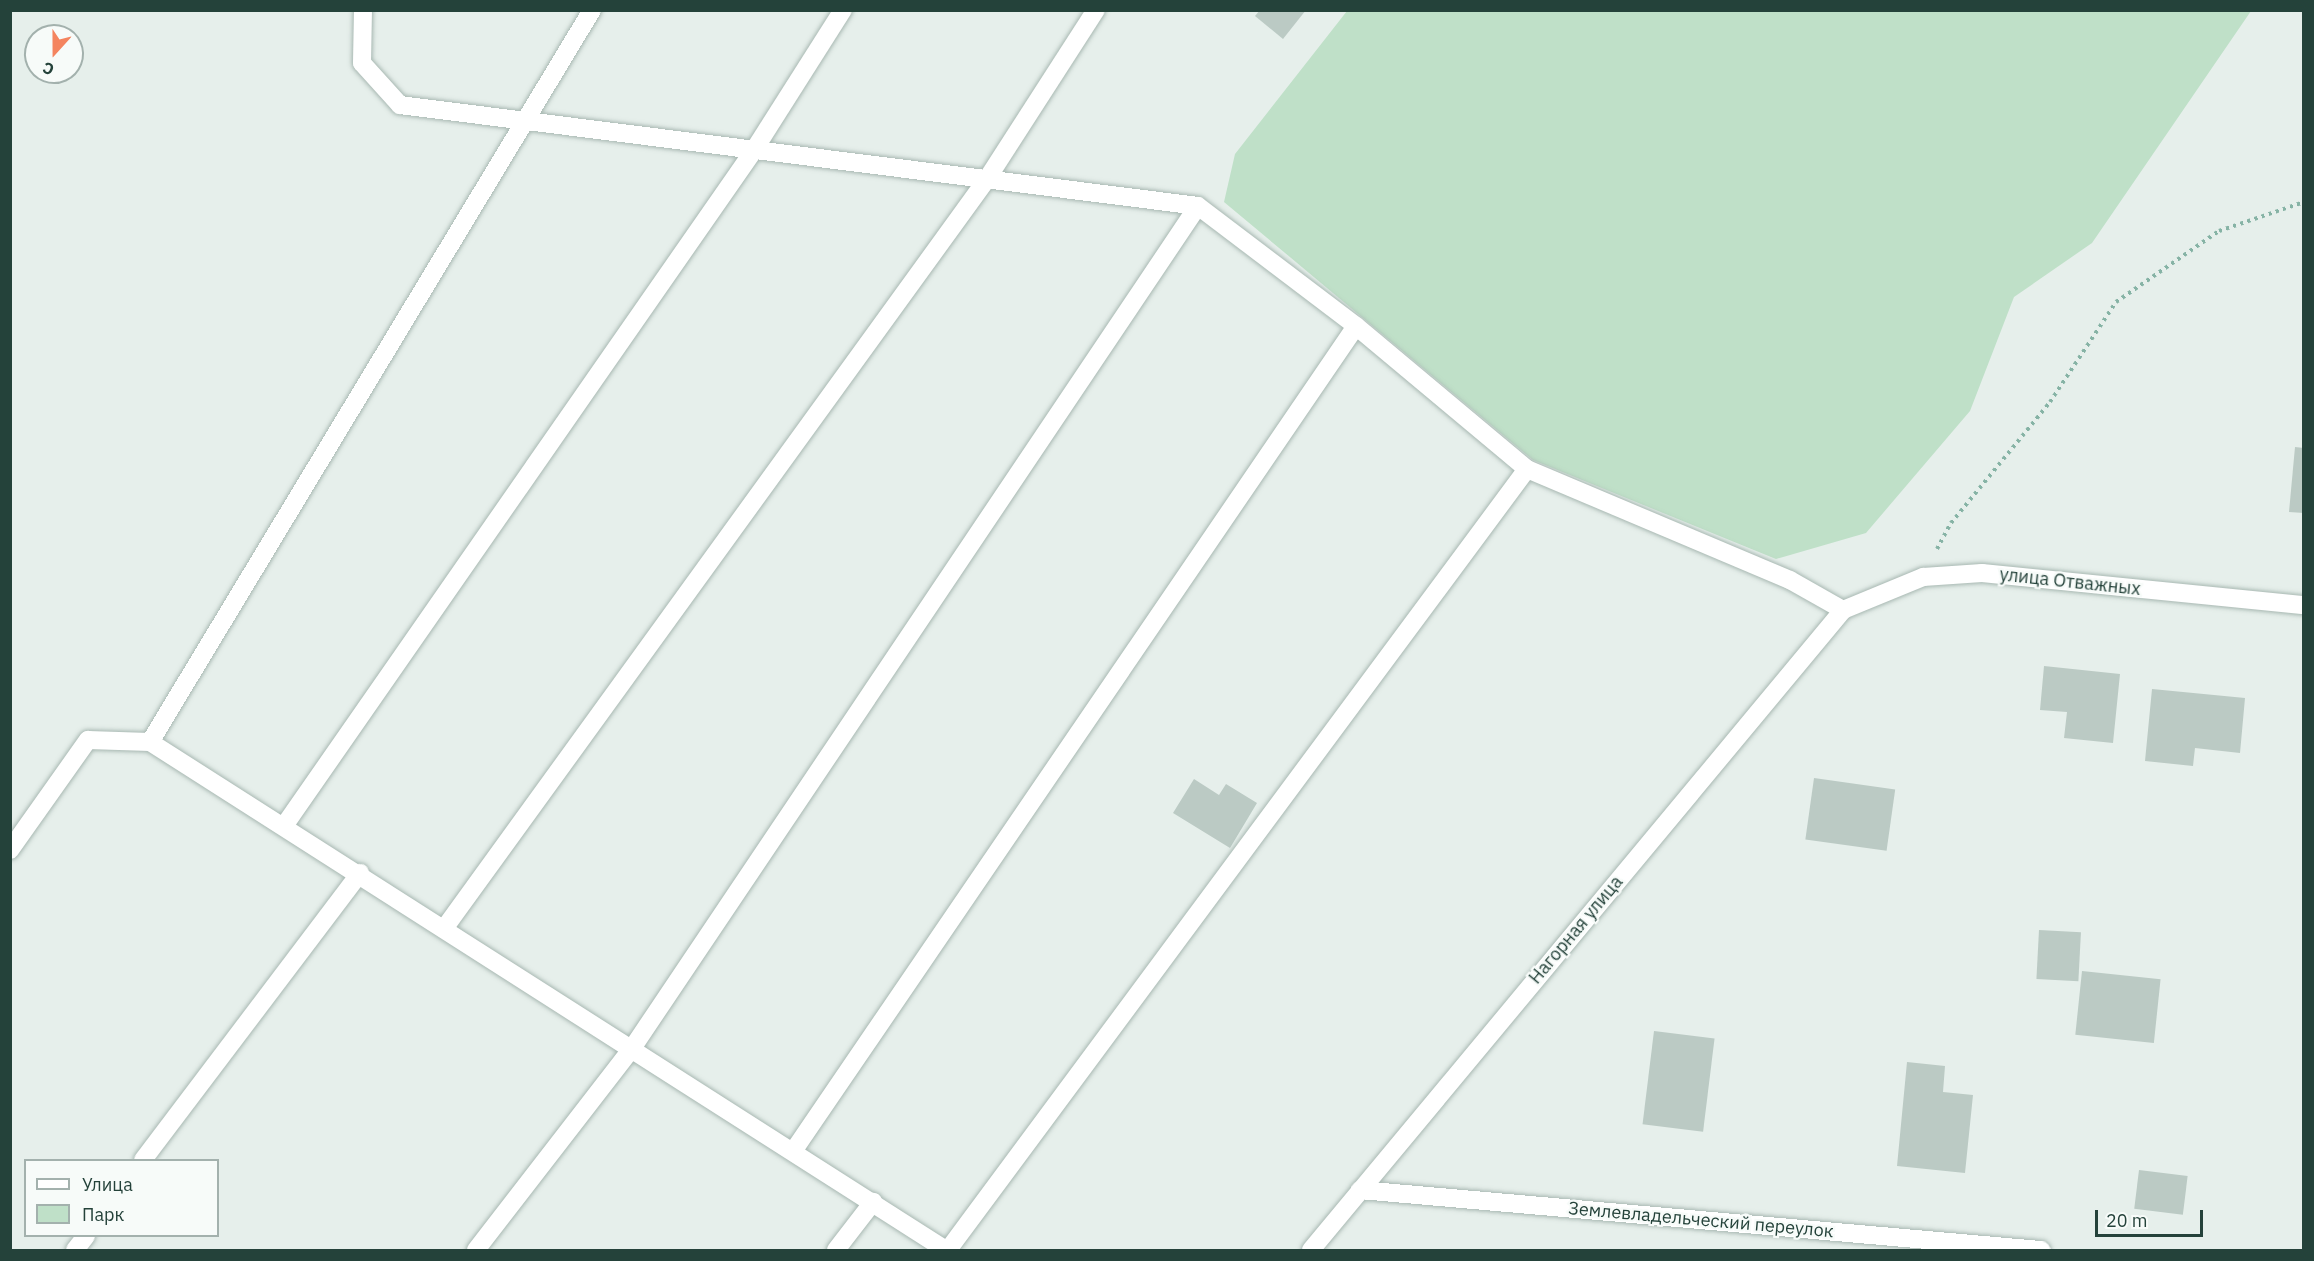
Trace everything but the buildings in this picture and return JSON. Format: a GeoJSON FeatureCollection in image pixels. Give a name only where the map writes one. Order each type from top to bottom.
{"type":"FeatureCollection","features":[{"type":"Feature","properties":{"kind":"street"},"geometry":{"type":"LineString","coordinates":[[363,10],[362,63],[400,105],[1198,206],[1356,326],[1527,469],[1790,580],[1843,610]]}},
{"type":"Feature","properties":{"kind":"street"},"geometry":{"type":"LineString","coordinates":[[150,742],[592,10]]}},
{"type":"Feature","properties":{"kind":"street"},"geometry":{"type":"LineString","coordinates":[[284,826],[754,150],[843,10]]}},
{"type":"Feature","properties":{"kind":"street"},"geometry":{"type":"LineString","coordinates":[[446,926],[987,179],[1096,10]]}},
{"type":"Feature","properties":{"kind":"street"},"geometry":{"type":"LineString","coordinates":[[476,1251],[633,1047],[1198,206]]}},
{"type":"Feature","properties":{"kind":"street"},"geometry":{"type":"LineString","coordinates":[[794,1150],[1356,326]]}},
{"type":"Feature","properties":{"kind":"street"},"geometry":{"type":"LineString","coordinates":[[10,850],[88,741],[150,742],[446,926],[947,1251],[1527,469]]}},
{"type":"Feature","properties":{"kind":"street","name":"улица Отважных"},"geometry":{"type":"LineString","coordinates":[[1843,610],[1923,577],[1982,573],[2304,605]]}},
{"type":"Feature","properties":{"kind":"street","name":"Нагорная улица"},"geometry":{"type":"LineString","coordinates":[[1311,1251],[1843,610]]}},
{"type":"Feature","properties":{"kind":"street"},"geometry":{"type":"LineString","coordinates":[[144,1159],[360,873]]}},
{"type":"Feature","properties":{"kind":"street","name":"Землевладельческий переулок"},"geometry":{"type":"LineString","coordinates":[[1360,1190],[2041,1251]]}},
{"type":"Feature","properties":{"kind":"street"},"geometry":{"type":"LineString","coordinates":[[836,1251],[873,1202]]}},
{"type":"Feature","properties":{"kind":"street"},"geometry":{"type":"LineString","coordinates":[[75,1251],[85,1237]]}},
{"type":"Feature","properties":{"kind":"path"},"geometry":{"type":"LineString","coordinates":[[1923,577],[1950,523],[2050,402],[2116,302],[2219,231],[2304,202]]}},
{"type":"Feature","properties":{"kind":"green space"},"geometry":{"type":"Polygon","coordinates":[[[1347,11],[2251,11],[2092,243],[2014,297],[1970,411],[1866,533],[1776,559],[1533,460],[1224,202],[1235,154],[1347,11]]]}}]}
